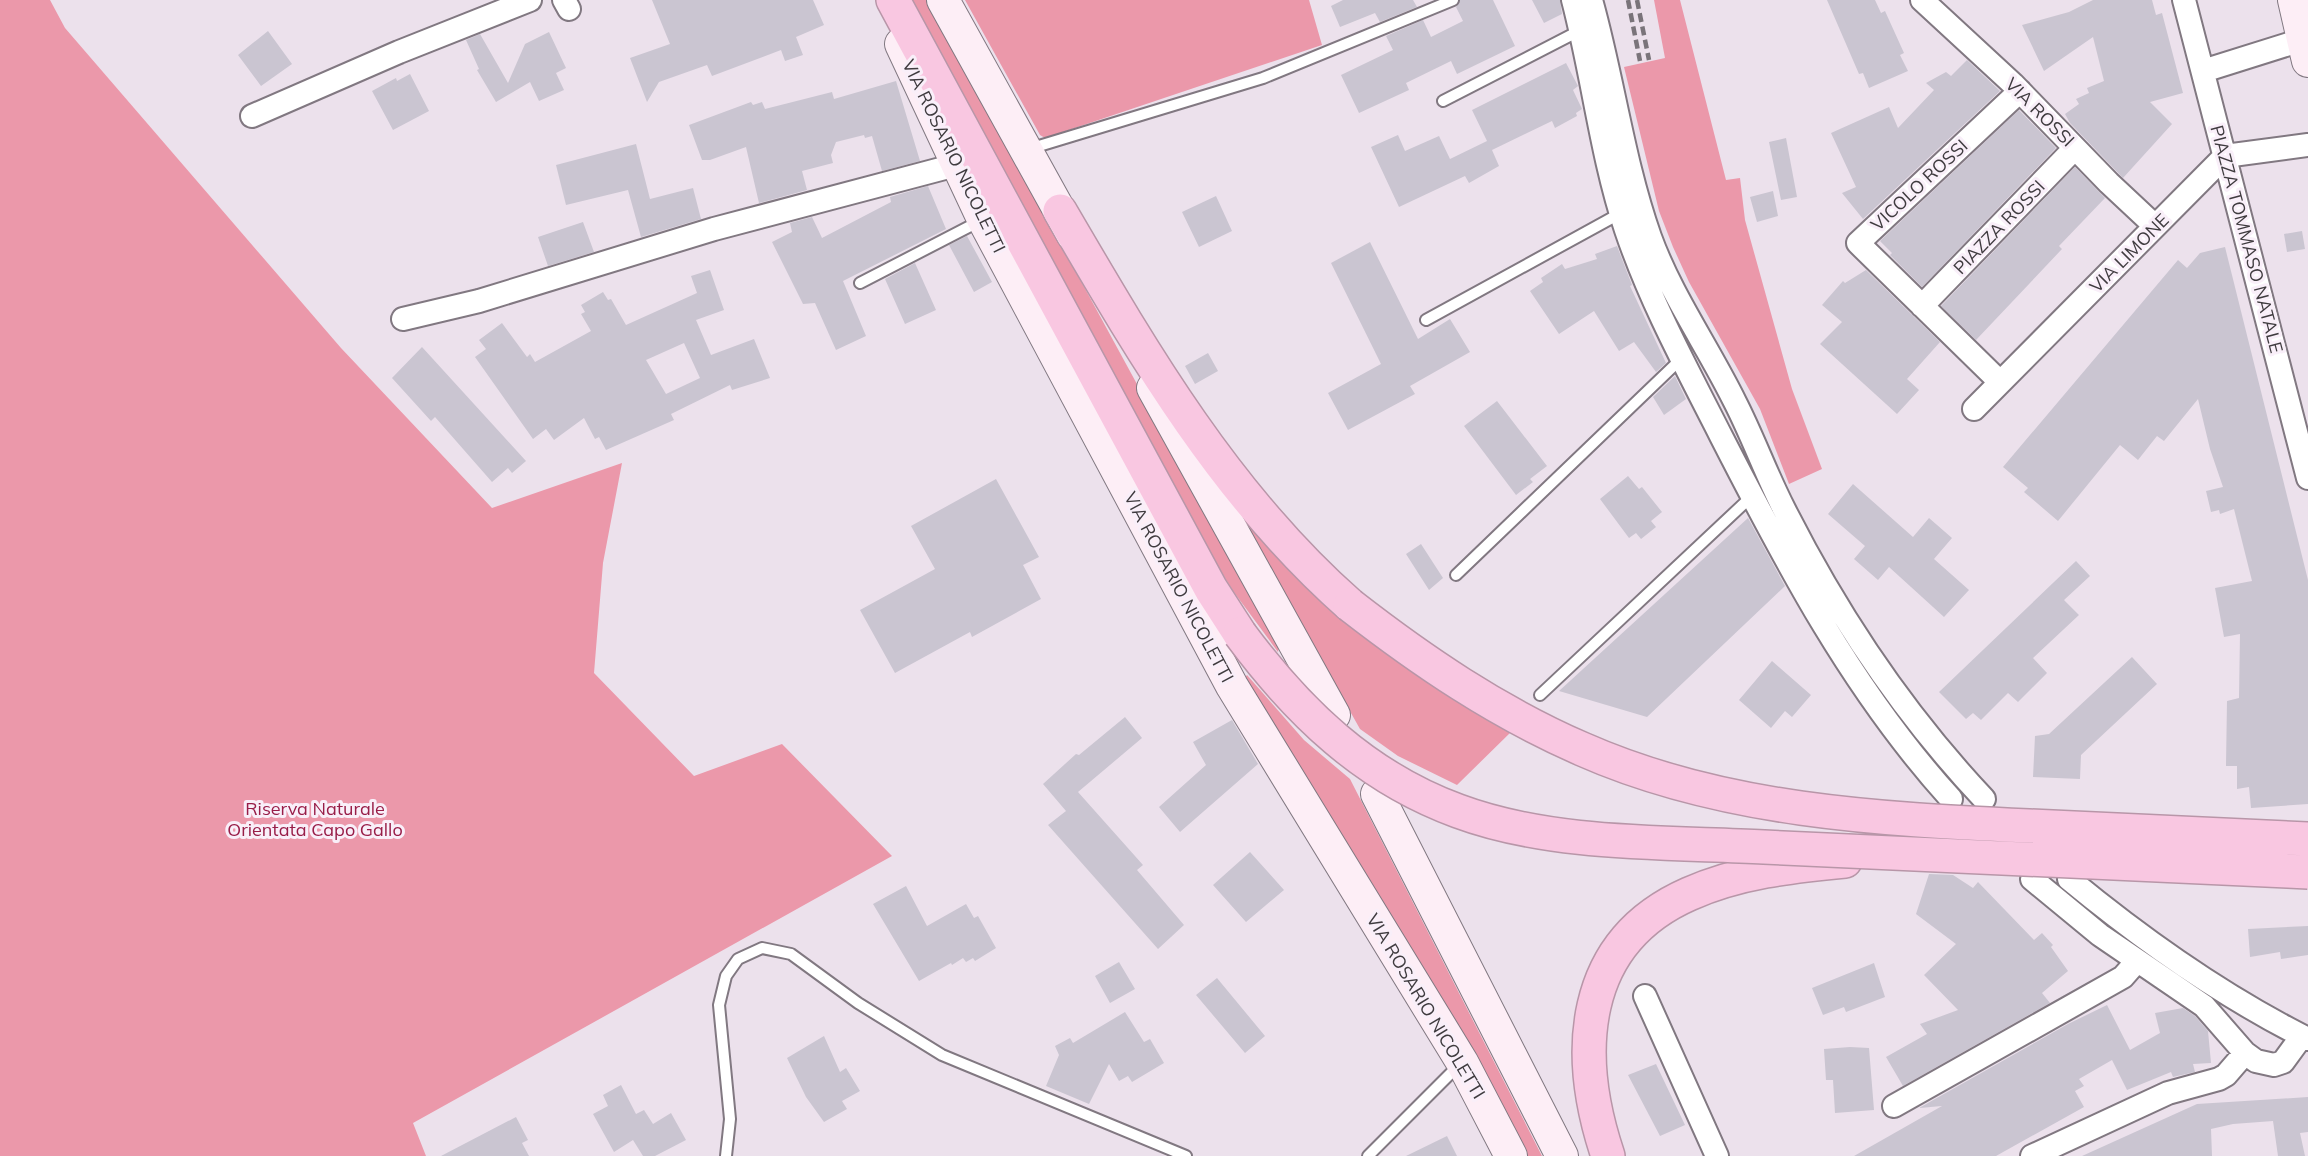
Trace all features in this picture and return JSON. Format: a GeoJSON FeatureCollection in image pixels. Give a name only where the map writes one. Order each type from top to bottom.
{"type":"FeatureCollection","features":[{"type":"Feature","properties":{"kind":"highway"},"geometry":{"type":"LineString","coordinates":[[893,0],[1211,589],[1270,675],[1326,734],[1386,777],[1460,812],[1553,834],[1905,855],[2308,872]]}},
{"type":"Feature","properties":{"kind":"highway"},"geometry":{"type":"LineString","coordinates":[[1060,211],[1133,335],[1186,419],[1226,474],[1282,540],[1312,572],[1350,605],[1444,675],[1524,721],[1583,750],[1696,789],[1810,810],[1884,817],[2308,839]]}},
{"type":"Feature","properties":{"kind":"highway"},"geometry":{"type":"LineString","coordinates":[[1608,1156],[1592,1098],[1588,1045],[1590,1017],[1607,968],[1635,931],[1668,904],[1689,894],[1748,874],[1796,866],[1905,855]]}},
{"type":"Feature","properties":{"kind":"main road","name":"VIA ROSARIO NICOLETTI"},"geometry":{"type":"LineString","coordinates":[[880,0],[983,219],[1232,686],[1462,1062],[1511,1156]]}},
{"type":"Feature","properties":{"kind":"main road"},"geometry":{"type":"LineString","coordinates":[[943,0],[1060,211],[1190,458],[1334,715]]}},
{"type":"Feature","properties":{"kind":"main road"},"geometry":{"type":"LineString","coordinates":[[2294,0],[2307,46]]}},
{"type":"Feature","properties":{"kind":"main road"},"geometry":{"type":"LineString","coordinates":[[1377,794],[1562,1156]]}},
{"type":"Feature","properties":{"kind":"street"},"geometry":{"type":"LineString","coordinates":[[252,116],[399,52],[530,0]]}},
{"type":"Feature","properties":{"kind":"street"},"geometry":{"type":"LineString","coordinates":[[1573,0],[1621,213],[1652,293],[1682,358],[1752,496],[1826,633],[1884,716],[1951,799]]}},
{"type":"Feature","properties":{"kind":"street"},"geometry":{"type":"LineString","coordinates":[[1591,0],[1635,186],[1661,263],[1743,418],[1803,545],[1864,647],[1948,761],[1984,799]]}},
{"type":"Feature","properties":{"kind":"street","name":"VIA ROSSI"},"geometry":{"type":"LineString","coordinates":[[1922,0],[2020,91],[2155,226]]}},
{"type":"Feature","properties":{"kind":"street","name":"PIAZZA TOMMASO NATALE"},"geometry":{"type":"LineString","coordinates":[[2184,0],[2308,478]]}},
{"type":"Feature","properties":{"kind":"street"},"geometry":{"type":"LineString","coordinates":[[2203,71],[2307,46]]}},
{"type":"Feature","properties":{"kind":"street","name":"VICOLO ROSSI"},"geometry":{"type":"LineString","coordinates":[[1922,306],[1858,243],[2020,91]]}},
{"type":"Feature","properties":{"kind":"street"},"geometry":{"type":"LineString","coordinates":[[2225,156],[2308,145]]}},
{"type":"Feature","properties":{"kind":"street","name":"PIAZZA ROSSI"},"geometry":{"type":"LineString","coordinates":[[1922,306],[2075,148]]}},
{"type":"Feature","properties":{"kind":"street","name":"VIA LIMONE"},"geometry":{"type":"LineString","coordinates":[[1974,409],[2225,156]]}},
{"type":"Feature","properties":{"kind":"street"},"geometry":{"type":"LineString","coordinates":[[403,319],[479,301],[714,229],[956,165]]}},
{"type":"Feature","properties":{"kind":"street"},"geometry":{"type":"LineString","coordinates":[[1922,306],[2000,382]]}},
{"type":"Feature","properties":{"kind":"street"},"geometry":{"type":"LineString","coordinates":[[2032,879],[2137,961],[2204,1006],[2245,1053],[2256,1061],[2274,1065],[2289,1057],[2305,1037],[2182,965],[2120,921],[2069,879]]}},
{"type":"Feature","properties":{"kind":"street"},"geometry":{"type":"LineString","coordinates":[[1894,1106],[2123,977],[2137,961]]}},
{"type":"Feature","properties":{"kind":"street"},"geometry":{"type":"LineString","coordinates":[[1645,996],[1718,1156]]}},
{"type":"Feature","properties":{"kind":"street"},"geometry":{"type":"LineString","coordinates":[[2032,1156],[2168,1093],[2219,1079],[2226,1075],[2245,1053]]}},
{"type":"Feature","properties":{"kind":"lane"},"geometry":{"type":"LineString","coordinates":[[1027,150],[1263,78],[1453,0]]}},
{"type":"Feature","properties":{"kind":"lane"},"geometry":{"type":"LineString","coordinates":[[1443,101],[1579,31]]}},
{"type":"Feature","properties":{"kind":"lane"},"geometry":{"type":"LineString","coordinates":[[1426,320],[1621,213]]}},
{"type":"Feature","properties":{"kind":"lane"},"geometry":{"type":"LineString","coordinates":[[860,283],[983,219]]}},
{"type":"Feature","properties":{"kind":"lane"},"geometry":{"type":"LineString","coordinates":[[1456,575],[1682,358]]}},
{"type":"Feature","properties":{"kind":"lane"},"geometry":{"type":"LineString","coordinates":[[1540,695],[1752,496]]}},
{"type":"Feature","properties":{"kind":"lane"},"geometry":{"type":"LineString","coordinates":[[726,1156],[730,1119],[719,1005],[726,976],[738,959],[762,948],[791,954],[858,1003],[942,1056],[1186,1156]]}},
{"type":"Feature","properties":{"kind":"lane"},"geometry":{"type":"LineString","coordinates":[[1368,1156],[1462,1062]]}},
{"type":"Feature","properties":{"kind":"green space","name":"Riserva Naturale Orientata Capo Gallo"},"geometry":{"type":"Polygon","coordinates":[[[0,0],[50,0],[65,28],[341,348],[492,508],[622,463],[603,563],[594,673],[694,776],[782,744],[892,856],[413,1123],[426,1156],[0,1156],[0,0]]]}},
{"type":"Feature","properties":{"kind":"green space"},"geometry":{"type":"Polygon","coordinates":[[[907,0],[928,0],[1218,533],[1280,641],[1278,652],[1233,591],[1198,534],[907,0]]]}},
{"type":"Feature","properties":{"kind":"green space"},"geometry":{"type":"Polygon","coordinates":[[[965,0],[1309,0],[1322,45],[1045,138],[1040,135],[965,0]]]}},
{"type":"Feature","properties":{"kind":"green space"},"geometry":{"type":"Polygon","coordinates":[[[1654,0],[1680,0],[1726,180],[1740,178],[1745,220],[1792,389],[1822,469],[1789,484],[1760,409],[1689,282],[1659,211],[1624,67],[1665,58],[1654,0]]]}},
{"type":"Feature","properties":{"kind":"green space"},"geometry":{"type":"Polygon","coordinates":[[[1226,491],[1512,731],[1457,785],[1398,756],[1360,729],[1226,491]]]}},
{"type":"Feature","properties":{"kind":"green space"},"geometry":{"type":"Polygon","coordinates":[[[1247,675],[1304,740],[1350,779],[1542,1156],[1526,1156],[1241,682],[1247,675]]]}},
{"type":"Feature","properties":{"kind":"building"},"geometry":{"type":"Polygon","coordinates":[[[652,0],[813,0],[824,25],[796,37],[803,55],[785,61],[781,50],[712,76],[707,65],[659,82],[647,102],[630,58],[670,44],[652,0]]]}},
{"type":"Feature","properties":{"kind":"building"},"geometry":{"type":"Polygon","coordinates":[[[1343,0],[1413,0],[1417,7],[1380,22],[1375,13],[1340,27],[1331,6],[1343,0]]]}},
{"type":"Feature","properties":{"kind":"building"},"geometry":{"type":"Polygon","coordinates":[[[1460,0],[1493,0],[1515,46],[1457,74],[1451,61],[1406,83],[1409,90],[1359,113],[1341,75],[1393,50],[1386,36],[1423,20],[1431,37],[1463,21],[1456,7],[1460,0]]]}},
{"type":"Feature","properties":{"kind":"building"},"geometry":{"type":"Polygon","coordinates":[[[1532,0],[1560,0],[1562,14],[1544,23],[1532,0]]]}},
{"type":"Feature","properties":{"kind":"building"},"geometry":{"type":"Polygon","coordinates":[[[1827,0],[1875,0],[1881,13],[1885,11],[1904,53],[1900,55],[1908,71],[1869,88],[1863,73],[1859,74],[1827,0]]]}},
{"type":"Feature","properties":{"kind":"building"},"geometry":{"type":"Polygon","coordinates":[[[2093,0],[2152,0],[2156,15],[2162,13],[2183,93],[2150,102],[2172,124],[2123,178],[2070,123],[2065,114],[2079,104],[2076,99],[2089,93],[2087,88],[2104,81],[2093,37],[2044,71],[2022,25],[2069,12],[2093,0]]]}},
{"type":"Feature","properties":{"kind":"building"},"geometry":{"type":"Polygon","coordinates":[[[268,31],[292,64],[261,86],[238,55],[268,31]]]}},
{"type":"Feature","properties":{"kind":"building"},"geometry":{"type":"Polygon","coordinates":[[[549,32],[566,68],[556,73],[564,90],[539,101],[530,82],[496,102],[477,70],[479,69],[466,40],[480,34],[508,83],[525,44],[549,32]]]}},
{"type":"Feature","properties":{"kind":"building"},"geometry":{"type":"Polygon","coordinates":[[[1967,60],[2000,91],[1863,219],[1842,193],[1856,187],[1831,133],[1889,107],[1898,128],[1934,90],[1926,83],[1946,72],[1951,76],[1967,60]]]}},
{"type":"Feature","properties":{"kind":"building"},"geometry":{"type":"Polygon","coordinates":[[[1566,63],[1578,86],[1573,90],[1582,109],[1576,113],[1577,116],[1555,128],[1552,121],[1492,150],[1499,166],[1469,183],[1465,176],[1399,207],[1371,147],[1398,135],[1405,151],[1439,136],[1450,159],[1487,141],[1472,110],[1566,63]]]}},
{"type":"Feature","properties":{"kind":"building"},"geometry":{"type":"Polygon","coordinates":[[[410,74],[429,111],[393,130],[372,91],[396,78],[397,81],[410,74]]]}},
{"type":"Feature","properties":{"kind":"building"},"geometry":{"type":"Polygon","coordinates":[[[896,81],[920,161],[882,171],[872,136],[865,138],[864,135],[836,142],[831,155],[833,163],[802,171],[807,190],[759,203],[746,147],[710,160],[702,160],[689,125],[751,102],[753,105],[762,102],[765,109],[832,92],[834,99],[896,81]]]}},
{"type":"Feature","properties":{"kind":"building"},"geometry":{"type":"Polygon","coordinates":[[[2019,110],[2056,148],[1922,287],[1890,255],[1892,253],[1880,241],[2019,110]]]}},
{"type":"Feature","properties":{"kind":"building"},"geometry":{"type":"Polygon","coordinates":[[[1786,138],[1797,197],[1781,200],[1769,142],[1786,138]]]}},
{"type":"Feature","properties":{"kind":"building"},"geometry":{"type":"Polygon","coordinates":[[[636,144],[650,199],[693,188],[701,219],[641,237],[628,190],[566,205],[556,165],[636,144]]]}},
{"type":"Feature","properties":{"kind":"building"},"geometry":{"type":"Polygon","coordinates":[[[2075,167],[2105,198],[2059,246],[2062,249],[1976,340],[1941,306],[2075,167]]]}},
{"type":"Feature","properties":{"kind":"building"},"geometry":{"type":"Polygon","coordinates":[[[928,186],[946,229],[843,281],[866,336],[836,350],[815,303],[803,304],[772,242],[792,232],[790,223],[812,217],[822,238],[891,202],[890,197],[928,186]]]}},
{"type":"Feature","properties":{"kind":"building"},"geometry":{"type":"Polygon","coordinates":[[[1773,191],[1778,216],[1757,222],[1750,197],[1773,191]]]}},
{"type":"Feature","properties":{"kind":"building"},"geometry":{"type":"Polygon","coordinates":[[[1216,196],[1232,231],[1199,247],[1182,212],[1216,196]]]}},
{"type":"Feature","properties":{"kind":"building"},"geometry":{"type":"Polygon","coordinates":[[[583,222],[594,252],[548,266],[538,237],[583,222]]]}},
{"type":"Feature","properties":{"kind":"building"},"geometry":{"type":"Polygon","coordinates":[[[2302,231],[2305,249],[2287,252],[2284,234],[2302,231]]]}},
{"type":"Feature","properties":{"kind":"building"},"geometry":{"type":"Polygon","coordinates":[[[967,236],[992,282],[974,292],[949,245],[967,236]]]}},
{"type":"Feature","properties":{"kind":"building"},"geometry":{"type":"Polygon","coordinates":[[[1370,242],[1418,339],[1450,319],[1470,352],[1410,386],[1415,394],[1348,430],[1328,393],[1381,364],[1331,263],[1370,242]]]}},
{"type":"Feature","properties":{"kind":"building"},"geometry":{"type":"Polygon","coordinates":[[[1617,246],[1632,285],[1630,286],[1666,363],[1656,372],[1634,342],[1619,351],[1594,311],[1559,334],[1530,291],[1543,282],[1541,278],[1562,264],[1565,269],[1597,259],[1595,254],[1617,246]]]}},
{"type":"Feature","properties":{"kind":"building"},"geometry":{"type":"Polygon","coordinates":[[[2225,247],[2308,580],[2308,804],[2251,808],[2249,787],[2237,789],[2237,766],[2226,766],[2227,701],[2239,698],[2240,634],[2224,637],[2215,588],[2252,581],[2234,509],[2220,514],[2219,510],[2211,512],[2206,491],[2223,487],[2210,449],[2198,399],[2164,441],[2157,436],[2138,460],[2120,445],[2058,521],[2024,492],[2028,488],[2003,467],[2178,260],[2187,268],[2200,253],[2225,247]]]}},
{"type":"Feature","properties":{"kind":"building"},"geometry":{"type":"Polygon","coordinates":[[[915,263],[936,310],[905,324],[885,279],[915,263]]]}},
{"type":"Feature","properties":{"kind":"building"},"geometry":{"type":"Polygon","coordinates":[[[710,270],[724,310],[696,320],[711,355],[754,339],[770,378],[732,390],[730,385],[671,414],[674,420],[606,450],[599,437],[595,439],[584,418],[554,440],[546,429],[533,439],[475,357],[486,349],[479,340],[502,323],[527,357],[530,354],[535,362],[591,331],[581,314],[585,312],[581,305],[603,292],[608,300],[611,299],[626,325],[697,293],[691,276],[710,270]],[[684,343],[646,360],[666,394],[700,378],[684,343]]]}},
{"type":"Feature","properties":{"kind":"building"},"geometry":{"type":"Polygon","coordinates":[[[1866,270],[1940,342],[1907,379],[1919,390],[1897,414],[1820,344],[1842,322],[1822,305],[1843,281],[1845,283],[1866,270]]]}},
{"type":"Feature","properties":{"kind":"building"},"geometry":{"type":"Polygon","coordinates":[[[422,347],[526,461],[512,473],[508,468],[492,482],[435,417],[431,421],[392,378],[422,347]]]}},
{"type":"Feature","properties":{"kind":"building"},"geometry":{"type":"Polygon","coordinates":[[[1208,353],[1218,371],[1195,384],[1185,366],[1208,353]]]}},
{"type":"Feature","properties":{"kind":"building"},"geometry":{"type":"Polygon","coordinates":[[[1675,376],[1686,399],[1664,415],[1653,397],[1675,376]]]}},
{"type":"Feature","properties":{"kind":"building"},"geometry":{"type":"Polygon","coordinates":[[[1497,401],[1547,466],[1530,479],[1533,482],[1516,495],[1464,426],[1497,401]]]}},
{"type":"Feature","properties":{"kind":"building"},"geometry":{"type":"Polygon","coordinates":[[[1628,476],[1639,489],[1642,487],[1662,512],[1651,521],[1656,527],[1641,539],[1636,533],[1629,538],[1600,499],[1628,476]]]}},
{"type":"Feature","properties":{"kind":"building"},"geometry":{"type":"Polygon","coordinates":[[[996,479],[1039,557],[1023,565],[1041,599],[972,637],[970,632],[895,673],[860,610],[935,569],[911,526],[996,479]]]}},
{"type":"Feature","properties":{"kind":"building"},"geometry":{"type":"Polygon","coordinates":[[[1853,484],[1913,537],[1929,518],[1952,538],[1934,559],[1969,590],[1944,617],[1889,567],[1878,580],[1854,559],[1865,546],[1828,514],[1853,484]]]}},
{"type":"Feature","properties":{"kind":"building"},"geometry":{"type":"Polygon","coordinates":[[[1748,518],[1785,586],[1647,717],[1559,691],[1748,518]]]}},
{"type":"Feature","properties":{"kind":"building"},"geometry":{"type":"Polygon","coordinates":[[[1421,544],[1443,578],[1429,590],[1406,554],[1421,544]]]}},
{"type":"Feature","properties":{"kind":"building"},"geometry":{"type":"Polygon","coordinates":[[[2076,561],[2090,576],[2064,600],[2079,615],[2033,658],[2047,673],[2018,702],[2008,693],[1981,720],[1973,713],[1966,719],[1939,692],[2076,561]]]}},
{"type":"Feature","properties":{"kind":"building"},"geometry":{"type":"Polygon","coordinates":[[[2132,657],[2157,684],[2081,755],[2080,779],[2033,777],[2035,736],[2049,734],[2132,657]]]}},
{"type":"Feature","properties":{"kind":"building"},"geometry":{"type":"Polygon","coordinates":[[[1772,661],[1811,695],[1792,717],[1785,711],[1771,728],[1739,700],[1772,661]]]}},
{"type":"Feature","properties":{"kind":"building"},"geometry":{"type":"Polygon","coordinates":[[[1125,717],[1142,738],[1078,792],[1143,865],[1137,870],[1184,925],[1158,949],[1048,825],[1066,811],[1043,784],[1076,754],[1079,755],[1125,717]]]}},
{"type":"Feature","properties":{"kind":"building"},"geometry":{"type":"Polygon","coordinates":[[[1232,720],[1258,764],[1180,832],[1159,807],[1206,765],[1193,742],[1232,720]]]}},
{"type":"Feature","properties":{"kind":"building"},"geometry":{"type":"Polygon","coordinates":[[[1250,852],[1284,890],[1246,922],[1213,885],[1250,852]]]}},
{"type":"Feature","properties":{"kind":"building"},"geometry":{"type":"Polygon","coordinates":[[[1929,874],[1953,875],[1973,888],[1978,882],[2034,940],[2042,933],[2053,945],[2051,947],[2068,971],[2042,993],[2050,1003],[1903,1086],[1886,1057],[1927,1034],[1920,1024],[1958,1010],[1924,975],[1956,944],[1916,914],[1929,874]]]}},
{"type":"Feature","properties":{"kind":"building"},"geometry":{"type":"Polygon","coordinates":[[[906,886],[927,926],[966,904],[974,918],[978,916],[996,948],[975,961],[973,958],[966,962],[963,958],[952,965],[951,963],[919,981],[873,904],[906,886]]]}},
{"type":"Feature","properties":{"kind":"building"},"geometry":{"type":"Polygon","coordinates":[[[2308,926],[2308,955],[2281,959],[2280,952],[2250,957],[2248,929],[2308,926]]]}},
{"type":"Feature","properties":{"kind":"building"},"geometry":{"type":"Polygon","coordinates":[[[1119,962],[1135,989],[1110,1003],[1095,976],[1119,962]]]}},
{"type":"Feature","properties":{"kind":"building"},"geometry":{"type":"Polygon","coordinates":[[[1874,963],[1885,997],[1846,1012],[1844,1007],[1823,1015],[1812,988],[1874,963]]]}},
{"type":"Feature","properties":{"kind":"building"},"geometry":{"type":"Polygon","coordinates":[[[1217,978],[1265,1036],[1245,1053],[1196,995],[1217,978]]]}},
{"type":"Feature","properties":{"kind":"building"},"geometry":{"type":"Polygon","coordinates":[[[2107,1005],[2130,1050],[2160,1033],[2155,1013],[2183,1008],[2195,1016],[2208,1031],[2211,1063],[2193,1064],[2195,1072],[2173,1077],[2171,1072],[2127,1090],[2112,1060],[2079,1079],[2084,1086],[2075,1091],[2084,1107],[1996,1156],[1854,1156],[1942,1106],[1919,1108],[2068,1024],[2107,1005]]]}},
{"type":"Feature","properties":{"kind":"building"},"geometry":{"type":"Polygon","coordinates":[[[1125,1012],[1144,1042],[1150,1039],[1164,1063],[1132,1082],[1128,1076],[1119,1081],[1109,1064],[1089,1104],[1046,1086],[1059,1055],[1055,1046],[1070,1038],[1073,1043],[1125,1012]]]}},
{"type":"Feature","properties":{"kind":"building"},"geometry":{"type":"Polygon","coordinates":[[[824,1036],[840,1072],[846,1068],[860,1091],[842,1101],[847,1109],[824,1122],[806,1097],[787,1058],[824,1036]]]}},
{"type":"Feature","properties":{"kind":"building"},"geometry":{"type":"Polygon","coordinates":[[[1869,1048],[1874,1110],[1835,1113],[1833,1080],[1826,1080],[1824,1049],[1869,1048]]]}},
{"type":"Feature","properties":{"kind":"building"},"geometry":{"type":"Polygon","coordinates":[[[1656,1064],[1685,1125],[1660,1136],[1628,1075],[1656,1064]]]}},
{"type":"Feature","properties":{"kind":"building"},"geometry":{"type":"Polygon","coordinates":[[[621,1085],[636,1114],[644,1110],[653,1124],[671,1113],[686,1140],[655,1156],[643,1156],[633,1140],[614,1152],[593,1114],[608,1106],[603,1095],[621,1085]]]}},
{"type":"Feature","properties":{"kind":"building"},"geometry":{"type":"Polygon","coordinates":[[[2308,1097],[2308,1132],[2300,1133],[2305,1156],[2278,1156],[2273,1121],[2233,1124],[2211,1129],[2212,1156],[2082,1156],[2197,1104],[2308,1097]]]}},
{"type":"Feature","properties":{"kind":"building"},"geometry":{"type":"Polygon","coordinates":[[[516,1117],[528,1140],[522,1143],[529,1156],[441,1156],[516,1117]]]}},
{"type":"Feature","properties":{"kind":"building"},"geometry":{"type":"Polygon","coordinates":[[[1447,1136],[1457,1156],[1406,1156],[1447,1136]]]}},
{"type":"Feature","properties":{"kind":"railway"},"geometry":{"type":"LineString","coordinates":[[1628,0],[1640,61]]}},
{"type":"Feature","properties":{"kind":"railway"},"geometry":{"type":"LineString","coordinates":[[1637,0],[1649,60]]}}]}
